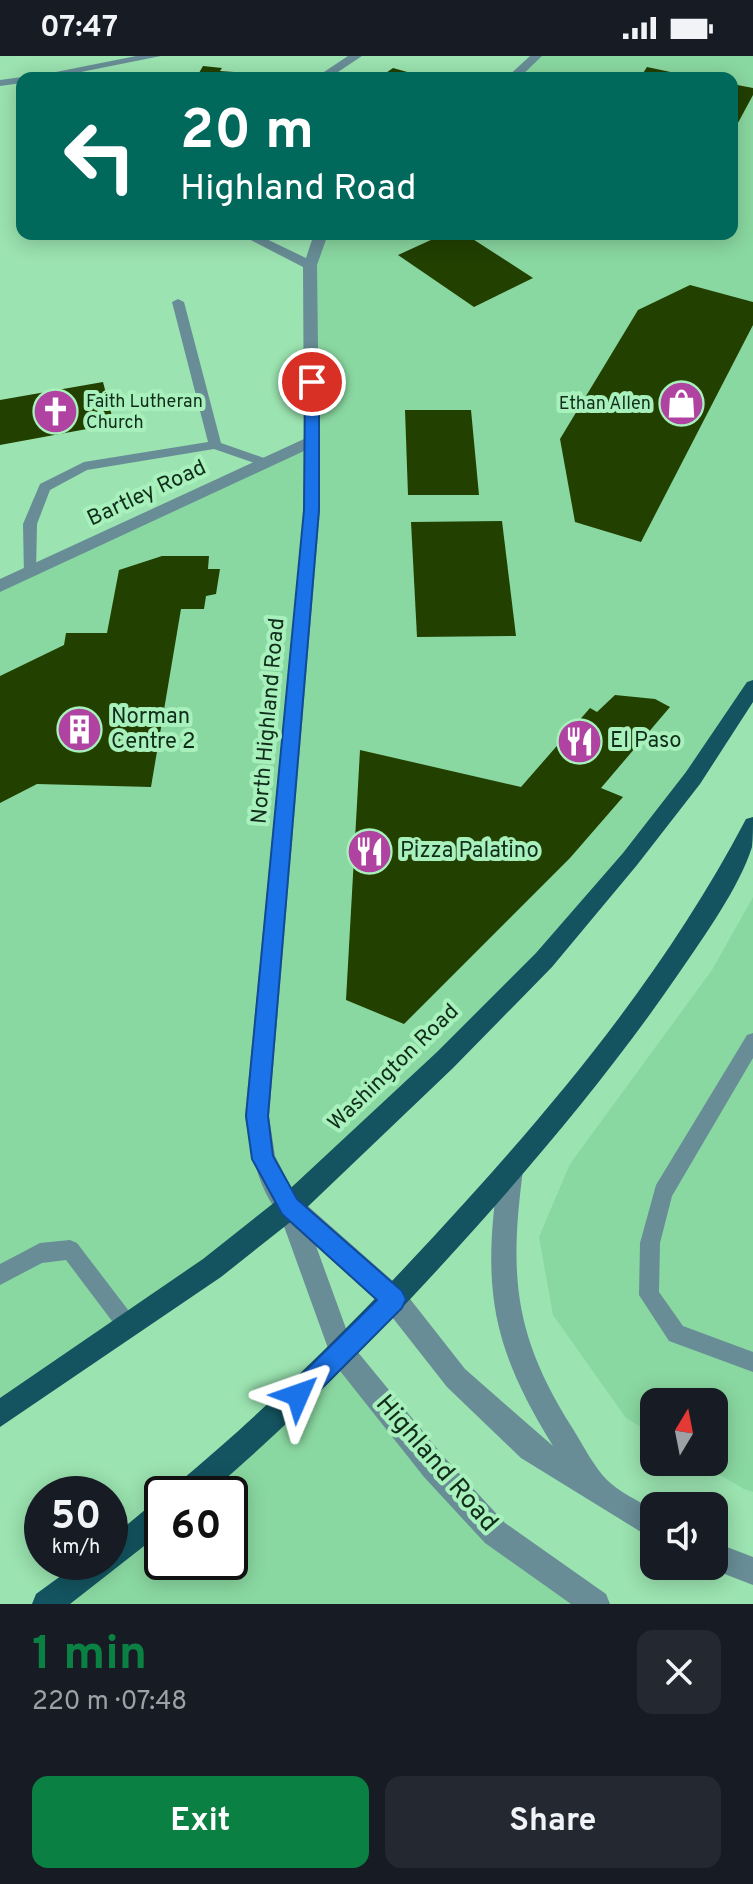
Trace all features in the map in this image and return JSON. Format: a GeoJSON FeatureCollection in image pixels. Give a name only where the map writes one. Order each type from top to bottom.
{"type":"FeatureCollection","features":[{"type":"Feature","properties":{"kind":"main road","name":"Washington Road"},"geometry":{"type":"LineString","coordinates":[[0,1414],[212,1268],[289,1207],[445,1060],[544,960],[630,859],[693,778],[753,687]]}},
{"type":"Feature","properties":{"kind":"main road"},"geometry":{"type":"LineString","coordinates":[[209,1476],[244,1447],[342,1353],[511,1170],[631,1021],[710,906],[753,825]]}},
{"type":"Feature","properties":{"kind":"main road"},"geometry":{"type":"LineString","coordinates":[[128,1542],[144,1529]]}},
{"type":"Feature","properties":{"kind":"main road"},"geometry":{"type":"LineString","coordinates":[[46,1604],[79,1580]]}},
{"type":"Feature","properties":{"kind":"street"},"geometry":{"type":"LineString","coordinates":[[74,72],[136,63],[155,56]]}},
{"type":"Feature","properties":{"kind":"street"},"geometry":{"type":"LineString","coordinates":[[331,72],[356,56]]}},
{"type":"Feature","properties":{"kind":"street"},"geometry":{"type":"LineString","coordinates":[[519,72],[536,56]]}},
{"type":"Feature","properties":{"kind":"street"},"geometry":{"type":"LineString","coordinates":[[258,240],[310,265]]}},
{"type":"Feature","properties":{"kind":"street","name":"North Highland Road"},"geometry":{"type":"LineString","coordinates":[[289,1207],[263,1159],[257,1116],[309,541],[313,441],[310,265],[319,240]]}},
{"type":"Feature","properties":{"kind":"street","name":"Bartley Road"},"geometry":{"type":"LineString","coordinates":[[0,586],[313,441]]}},
{"type":"Feature","properties":{"kind":"street"},"geometry":{"type":"LineString","coordinates":[[511,1170],[502,1263],[512,1335],[544,1409],[599,1491]]}},
{"type":"Feature","properties":{"kind":"street"},"geometry":{"type":"LineString","coordinates":[[289,1207],[394,1299],[456,1378],[531,1448],[640,1517]]}},
{"type":"Feature","properties":{"kind":"street","name":"Highland Road"},"geometry":{"type":"LineString","coordinates":[[289,1207],[342,1353],[434,1467],[495,1533],[596,1604]]}},
{"type":"Feature","properties":{"kind":"street"},"geometry":{"type":"LineString","coordinates":[[728,1561],[753,1571]]}},
{"type":"Feature","properties":{"kind":"lane"},"geometry":{"type":"LineString","coordinates":[[178,302],[215,445]]}},
{"type":"Feature","properties":{"kind":"lane"},"geometry":{"type":"LineString","coordinates":[[29,573],[30,524],[45,487],[84,466],[215,445],[266,463]]}},
{"type":"Feature","properties":{"kind":"lane"},"geometry":{"type":"LineString","coordinates":[[753,1042],[663,1192],[650,1243],[649,1295],[676,1334],[753,1362]]}},
{"type":"Feature","properties":{"kind":"lane"},"geometry":{"type":"LineString","coordinates":[[0,1275],[40,1253],[70,1250],[128,1326]]}},
{"type":"Feature","properties":{"kind":"shaded area"},"geometry":{"type":"Polygon","coordinates":[[[536,56],[753,56],[753,687],[630,859],[289,1207],[0,1414],[0,586],[313,441],[310,265],[319,240],[738,240],[738,72],[519,72],[536,56]]]}},
{"type":"Feature","properties":{"kind":"shaded area"},"geometry":{"type":"Polygon","coordinates":[[[753,897],[753,1492],[722,1476],[728,1476],[728,1388],[640,1388],[640,1426],[626,1418],[553,1315],[539,1237],[570,1164],[712,970],[753,897]]]}},
{"type":"Feature","properties":{"kind":"shaded area"},"geometry":{"type":"Polygon","coordinates":[[[342,1353],[434,1467],[596,1604],[46,1604],[83,1580],[128,1580],[128,1545],[144,1531],[144,1580],[248,1580],[248,1476],[207,1476],[342,1353]]]}},
{"type":"Feature","properties":{"kind":"building"},"geometry":{"type":"Polygon","coordinates":[[[203,66],[234,72],[200,72],[203,66]]]}},
{"type":"Feature","properties":{"kind":"building"},"geometry":{"type":"Polygon","coordinates":[[[647,67],[670,72],[644,72],[647,67]]]}},
{"type":"Feature","properties":{"kind":"building"},"geometry":{"type":"Polygon","coordinates":[[[738,85],[753,88],[753,95],[738,123],[738,85]]]}},
{"type":"Feature","properties":{"kind":"building"},"geometry":{"type":"Polygon","coordinates":[[[431,240],[474,240],[533,278],[474,307],[398,255],[431,240]]]}},
{"type":"Feature","properties":{"kind":"building"},"geometry":{"type":"Polygon","coordinates":[[[690,285],[753,302],[753,325],[641,542],[575,522],[560,439],[638,310],[690,285]]]}},
{"type":"Feature","properties":{"kind":"building","name":"Faith Lutheran Church"},"geometry":{"type":"Polygon","coordinates":[[[103,382],[114,424],[0,445],[0,400],[103,382]]]}},
{"type":"Feature","properties":{"kind":"building"},"geometry":{"type":"Polygon","coordinates":[[[405,410],[471,410],[479,495],[408,495],[405,410]]]}},
{"type":"Feature","properties":{"kind":"building"},"geometry":{"type":"Polygon","coordinates":[[[502,521],[516,636],[417,637],[411,522],[502,521]]]}},
{"type":"Feature","properties":{"kind":"building","name":"Norman Centre 2"},"geometry":{"type":"Polygon","coordinates":[[[162,556],[209,556],[208,569],[220,569],[216,594],[206,596],[204,609],[181,609],[151,787],[37,784],[0,803],[0,676],[64,645],[66,633],[107,633],[119,570],[162,556]]]}},
{"type":"Feature","properties":{"kind":"building"},"geometry":{"type":"Polygon","coordinates":[[[615,695],[655,699],[670,707],[601,788],[623,797],[570,858],[404,1024],[346,1000],[360,750],[521,787],[590,708],[597,712],[615,695]]]}},
{"type":"Feature","properties":{"kind":"place","name":"Ethan Allen"},"geometry":{"type":"Point","coordinates":[682,404]}},
{"type":"Feature","properties":{"kind":"place","name":"Faith Lutheran Church"},"geometry":{"type":"Point","coordinates":[55,412]}},
{"type":"Feature","properties":{"kind":"place","name":"Norman Centre 2"},"geometry":{"type":"Point","coordinates":[80,730]}},
{"type":"Feature","properties":{"kind":"place","name":"El Paso"},"geometry":{"type":"Point","coordinates":[579,741]}},
{"type":"Feature","properties":{"kind":"place","name":"Pizza Palatino"},"geometry":{"type":"Point","coordinates":[369,851]}},
{"type":"Feature","properties":{"kind":"route"},"geometry":{"type":"LineString","coordinates":[[298,1395],[394,1299],[289,1207],[263,1159],[259,1141],[257,1116],[312,510],[312,382]]}}]}
